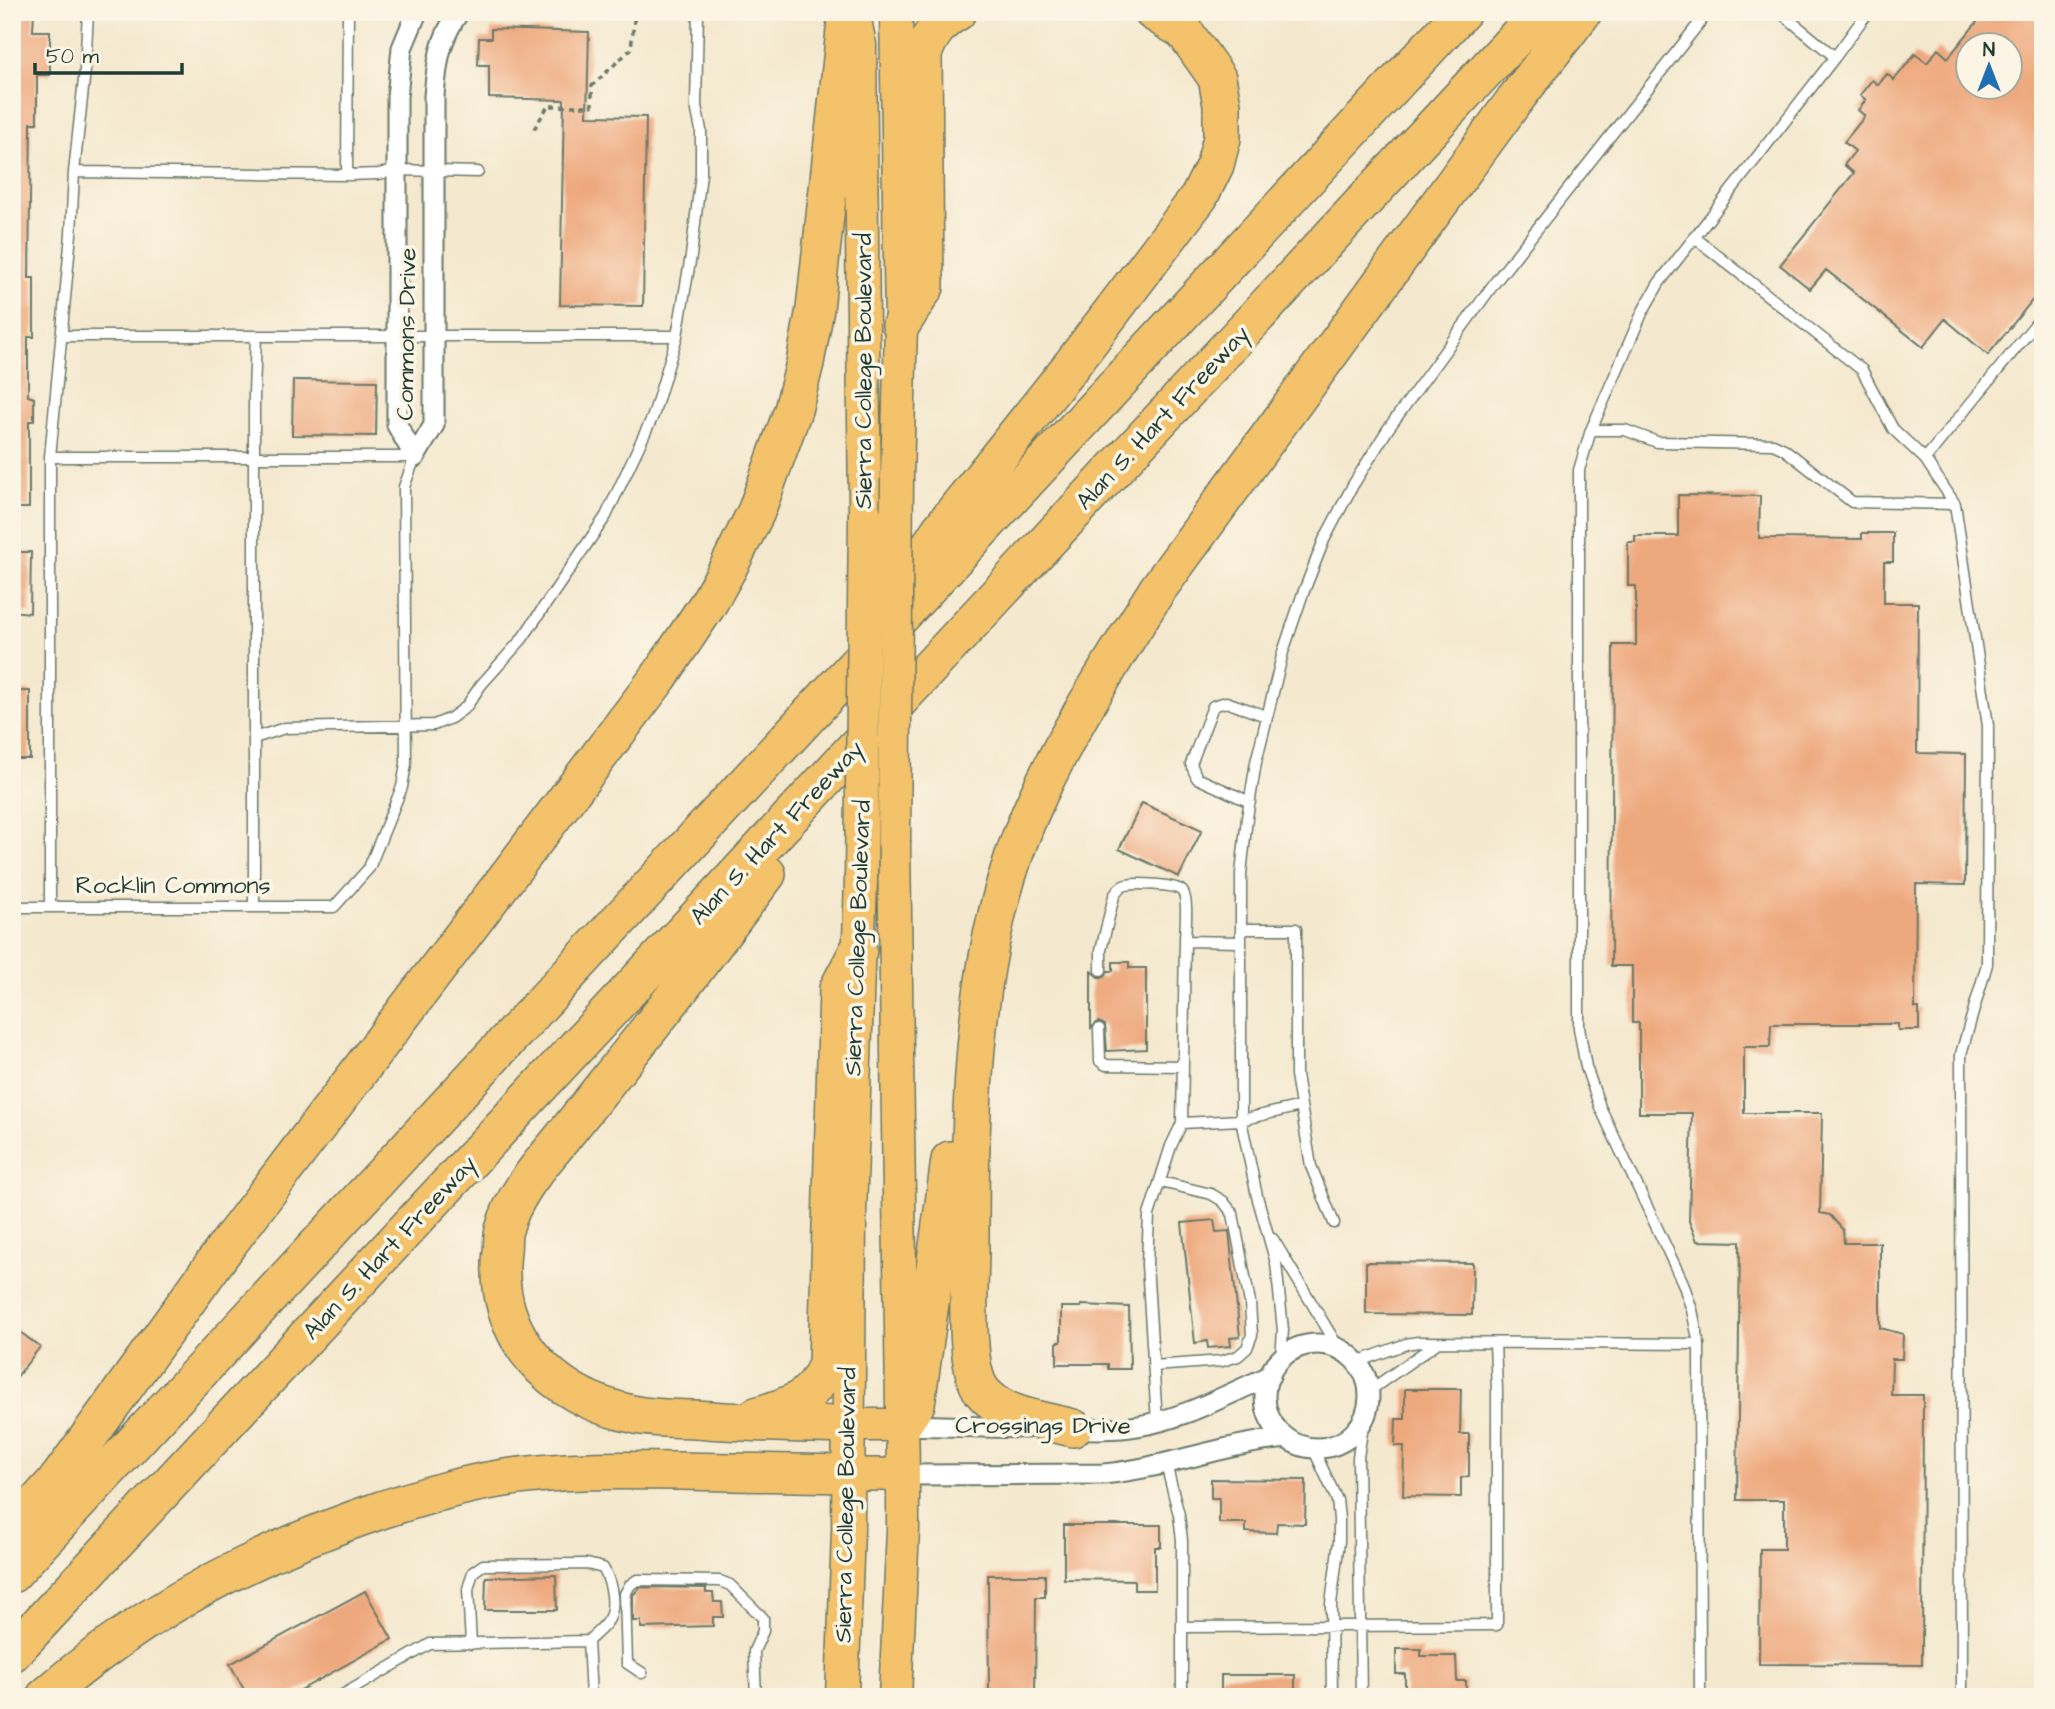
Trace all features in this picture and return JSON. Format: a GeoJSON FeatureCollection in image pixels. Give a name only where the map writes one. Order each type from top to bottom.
{"type":"FeatureCollection","features":[{"type":"Feature","properties":{"kind":"highway"},"geometry":{"type":"LineString","coordinates":[[12,1530],[58,1478],[228,1244],[659,677],[708,604],[756,512],[793,410],[806,363],[815,309],[847,12]]}},
{"type":"Feature","properties":{"kind":"highway"},"geometry":{"type":"LineString","coordinates":[[901,325],[925,287],[923,55],[934,32],[957,12]]}},
{"type":"Feature","properties":{"kind":"highway"},"geometry":{"type":"LineString","coordinates":[[842,680],[940,530],[1086,346],[1199,197],[1215,165],[1222,138],[1222,105],[1216,78],[1185,31],[1153,12]]}},
{"type":"Feature","properties":{"kind":"highway"},"geometry":{"type":"LineString","coordinates":[[12,1574],[1462,12]]}},
{"type":"Feature","properties":{"kind":"highway","name":"Alan S. Hart Freeway"},"geometry":{"type":"LineString","coordinates":[[12,1653],[1540,12]]}},
{"type":"Feature","properties":{"kind":"highway"},"geometry":{"type":"LineString","coordinates":[[1073,1428],[1002,1409],[983,1392],[974,1377],[970,1352],[974,1071],[988,947],[1007,880],[1032,808],[1102,675],[1157,590],[1514,101],[1583,12]]}},
{"type":"Feature","properties":{"kind":"highway"},"geometry":{"type":"LineString","coordinates":[[849,1424],[734,1422],[634,1415],[607,1408],[577,1395],[548,1376],[528,1353],[511,1324],[502,1296],[500,1265],[504,1229],[531,1176],[641,1040],[895,706]]}},
{"type":"Feature","properties":{"kind":"highway"},"geometry":{"type":"LineString","coordinates":[[902,1426],[916,1404],[944,1217],[965,1025],[976,969],[988,947]]}},
{"type":"Feature","properties":{"kind":"highway"},"geometry":{"type":"LineString","coordinates":[[734,1422],[800,1400],[816,1386],[827,1364],[838,989],[858,951]]}},
{"type":"Feature","properties":{"kind":"highway"},"geometry":{"type":"LineString","coordinates":[[45,1697],[127,1634],[164,1610],[246,1565],[306,1537],[442,1492],[499,1479],[609,1470],[849,1474]]}},
{"type":"Feature","properties":{"kind":"main road","name":"Sierra College Boulevard"},"geometry":{"type":"LineString","coordinates":[[842,1697],[849,1474],[850,1214],[861,878],[865,514],[860,45],[853,12]]}},
{"type":"Feature","properties":{"kind":"main road","name":"Sierra College Boulevard"},"geometry":{"type":"LineString","coordinates":[[895,1697],[902,1530],[894,842],[901,325],[896,12]]}},
{"type":"Feature","properties":{"kind":"main road","name":"Crossings Drive"},"geometry":{"type":"LineString","coordinates":[[849,1424],[902,1426]]}},
{"type":"Feature","properties":{"kind":"main road"},"geometry":{"type":"LineString","coordinates":[[849,1474],[902,1475]]}},
{"type":"Feature","properties":{"kind":"street","name":"Commons Drive"},"geometry":{"type":"LineString","coordinates":[[417,12],[402,48],[397,97],[397,425],[415,457],[434,425],[434,96],[438,53],[459,12]]}},
{"type":"Feature","properties":{"kind":"street"},"geometry":{"type":"LineString","coordinates":[[1309,1345],[1325,1345],[1340,1350],[1357,1362],[1365,1376],[1369,1400],[1364,1419],[1356,1432],[1329,1447],[1313,1448],[1287,1438],[1275,1426],[1267,1410],[1265,1393],[1269,1376],[1281,1359],[1294,1350],[1309,1345]]}},
{"type":"Feature","properties":{"kind":"street","name":"Crossings Drive"},"geometry":{"type":"LineString","coordinates":[[902,1426],[1110,1429],[1140,1426],[1179,1416],[1269,1376]]}},
{"type":"Feature","properties":{"kind":"street","name":"Crossings Drive"},"geometry":{"type":"LineString","coordinates":[[902,1475],[1103,1474],[1166,1464],[1251,1441],[1287,1438]]}},
{"type":"Feature","properties":{"kind":"lane"},"geometry":{"type":"LineString","coordinates":[[50,907],[50,457],[71,234],[74,172],[85,79],[88,12]]}},
{"type":"Feature","properties":{"kind":"lane"},"geometry":{"type":"LineString","coordinates":[[347,175],[348,12]]}},
{"type":"Feature","properties":{"kind":"lane"},"geometry":{"type":"LineString","coordinates":[[254,738],[285,728],[434,725],[451,718],[466,707],[481,685],[522,639],[606,516],[653,416],[677,336],[691,256],[701,174],[701,130],[696,106],[698,12]]}},
{"type":"Feature","properties":{"kind":"lane"},"geometry":{"type":"LineString","coordinates":[[1281,1359],[1283,1330],[1280,1298],[1269,1233],[1257,1196],[1241,1121],[1241,874],[1250,802],[1266,716],[1283,652],[1301,596],[1324,540],[1353,485],[1388,429],[1463,324],[1708,12]]}},
{"type":"Feature","properties":{"kind":"lane"},"geometry":{"type":"LineString","coordinates":[[1780,12],[1835,57]]}},
{"type":"Feature","properties":{"kind":"lane"},"geometry":{"type":"LineString","coordinates":[[1700,1697],[1699,1344],[1683,1283],[1600,1107],[1586,1068],[1579,1028],[1579,470],[1591,430],[1643,312],[1659,283],[1868,12]]}},
{"type":"Feature","properties":{"kind":"lane"},"geometry":{"type":"LineString","coordinates":[[74,172],[347,175],[379,174],[397,170],[478,172]]}},
{"type":"Feature","properties":{"kind":"lane"},"geometry":{"type":"LineString","coordinates":[[1694,237],[1862,370],[1893,429],[1925,459],[1955,504],[1988,726],[1987,964],[1961,1054],[1962,1697]]}},
{"type":"Feature","properties":{"kind":"lane"},"geometry":{"type":"LineString","coordinates":[[1925,459],[2043,315]]}},
{"type":"Feature","properties":{"kind":"lane"},"geometry":{"type":"LineString","coordinates":[[61,336],[677,336]]}},
{"type":"Feature","properties":{"kind":"lane"},"geometry":{"type":"LineString","coordinates":[[254,907],[256,336]]}},
{"type":"Feature","properties":{"kind":"lane"},"geometry":{"type":"LineString","coordinates":[[1591,430],[1625,430],[1657,442],[1773,444],[1784,449],[1852,502],[1955,504]]}},
{"type":"Feature","properties":{"kind":"lane"},"geometry":{"type":"LineString","coordinates":[[50,457],[415,457],[404,486],[405,725]]}},
{"type":"Feature","properties":{"kind":"lane"},"geometry":{"type":"LineString","coordinates":[[1250,802],[1197,779],[1191,764],[1213,705],[1226,702],[1266,716]]}},
{"type":"Feature","properties":{"kind":"lane","name":"Rocklin Commons"},"geometry":{"type":"LineString","coordinates":[[12,907],[334,907],[369,867],[389,825],[402,787],[406,764],[405,725]]}},
{"type":"Feature","properties":{"kind":"lane"},"geometry":{"type":"LineString","coordinates":[[1101,970],[1101,950],[1114,896],[1118,890],[1126,885],[1171,886],[1181,891],[1186,898],[1182,1123],[1171,1146],[1149,1215],[1147,1265],[1157,1422]]}},
{"type":"Feature","properties":{"kind":"lane"},"geometry":{"type":"LineString","coordinates":[[1241,929],[1296,929],[1296,1075],[1311,1166],[1334,1223]]}},
{"type":"Feature","properties":{"kind":"lane"},"geometry":{"type":"LineString","coordinates":[[1185,941],[1241,942]]}},
{"type":"Feature","properties":{"kind":"lane"},"geometry":{"type":"LineString","coordinates":[[1099,1028],[1098,1053],[1100,1061],[1106,1065],[1183,1066]]}},
{"type":"Feature","properties":{"kind":"lane"},"geometry":{"type":"LineString","coordinates":[[1182,1123],[1241,1121],[1301,1106]]}},
{"type":"Feature","properties":{"kind":"lane"},"geometry":{"type":"LineString","coordinates":[[1154,1366],[1222,1361],[1238,1356],[1247,1348],[1252,1335],[1250,1303],[1233,1214],[1223,1201],[1211,1194],[1161,1182]]}},
{"type":"Feature","properties":{"kind":"lane"},"geometry":{"type":"LineString","coordinates":[[1269,1233],[1340,1350]]}},
{"type":"Feature","properties":{"kind":"lane"},"geometry":{"type":"LineString","coordinates":[[1369,1391],[1437,1343]]}},
{"type":"Feature","properties":{"kind":"lane"},"geometry":{"type":"LineString","coordinates":[[1182,1627],[1497,1625],[1495,1343]]}},
{"type":"Feature","properties":{"kind":"lane"},"geometry":{"type":"LineString","coordinates":[[1357,1362],[1406,1344],[1699,1344]]}},
{"type":"Feature","properties":{"kind":"lane"},"geometry":{"type":"LineString","coordinates":[[1361,1697],[1358,1457],[1364,1419]]}},
{"type":"Feature","properties":{"kind":"lane"},"geometry":{"type":"LineString","coordinates":[[1313,1448],[1337,1500],[1339,1519],[1331,1626],[1332,1697]]}},
{"type":"Feature","properties":{"kind":"lane"},"geometry":{"type":"LineString","coordinates":[[1166,1464],[1182,1540],[1182,1697]]}},
{"type":"Feature","properties":{"kind":"lane"},"geometry":{"type":"LineString","coordinates":[[339,1697],[430,1644],[471,1644],[588,1641],[605,1624],[611,1613],[610,1580],[603,1568],[587,1564],[483,1565],[473,1572],[468,1590],[471,1644]]}},
{"type":"Feature","properties":{"kind":"lane"},"geometry":{"type":"LineString","coordinates":[[642,1673],[627,1663],[625,1594],[630,1585],[637,1580],[720,1581],[730,1584],[764,1618],[763,1631],[754,1651],[755,1697]]}},
{"type":"Feature","properties":{"kind":"lane"},"geometry":{"type":"LineString","coordinates":[[2043,1601],[2043,1696]]}},
{"type":"Feature","properties":{"kind":"lane"},"geometry":{"type":"LineString","coordinates":[[588,1641],[591,1697]]}},
{"type":"Feature","properties":{"kind":"path"},"geometry":{"type":"LineString","coordinates":[[534,129],[548,106],[592,106],[592,86],[631,49],[635,12]]}},
{"type":"Feature","properties":{"kind":"building"},"geometry":{"type":"Polygon","coordinates":[[[12,12],[34,12],[33,31],[50,31],[50,75],[37,75],[37,123],[31,123],[29,278],[34,278],[34,337],[28,337],[28,396],[34,398],[34,421],[29,421],[29,508],[12,508],[12,12]]]}},
{"type":"Feature","properties":{"kind":"building"},"geometry":{"type":"Polygon","coordinates":[[[1985,12],[2043,12],[2043,287],[1988,355],[1945,319],[1923,347],[1826,270],[1810,289],[1780,265],[1854,173],[1844,165],[1855,151],[1844,142],[1865,116],[1858,110],[1866,100],[1860,95],[1872,80],[1878,85],[1887,74],[1894,80],[1915,54],[1927,63],[1938,49],[1948,58],[1954,51],[1954,102],[2024,102],[2024,32],[1969,32],[1985,12]]]}},
{"type":"Feature","properties":{"kind":"building"},"geometry":{"type":"Polygon","coordinates":[[[491,29],[589,32],[587,116],[646,117],[643,306],[560,305],[564,100],[489,98],[489,65],[478,65],[479,38],[491,38],[491,29]]]}},
{"type":"Feature","properties":{"kind":"building"},"geometry":{"type":"Polygon","coordinates":[[[293,380],[377,381],[376,436],[292,435],[293,380]]]}},
{"type":"Feature","properties":{"kind":"building"},"geometry":{"type":"Polygon","coordinates":[[[1678,495],[1760,496],[1759,538],[1862,539],[1862,533],[1893,533],[1893,562],[1884,562],[1884,603],[1918,603],[1917,753],[1966,754],[1965,885],[1916,884],[1915,1008],[1919,1008],[1919,1030],[1898,1030],[1898,1024],[1771,1024],[1770,1047],[1744,1047],[1744,1113],[1822,1113],[1820,1213],[1830,1215],[1843,1230],[1844,1243],[1880,1243],[1880,1328],[1903,1334],[1902,1359],[1892,1359],[1891,1395],[1923,1395],[1922,1665],[1759,1664],[1760,1549],[1784,1549],[1784,1500],[1737,1500],[1740,1242],[1697,1241],[1689,1221],[1692,1113],[1639,1113],[1639,1023],[1632,1023],[1632,966],[1611,966],[1613,645],[1636,645],[1636,586],[1628,586],[1628,542],[1635,542],[1635,536],[1678,536],[1678,495]]]}},
{"type":"Feature","properties":{"kind":"building"},"geometry":{"type":"Polygon","coordinates":[[[12,552],[31,552],[30,613],[12,611],[12,552]]]}},
{"type":"Feature","properties":{"kind":"building"},"geometry":{"type":"Polygon","coordinates":[[[12,691],[30,691],[30,759],[12,759],[12,691]]]}},
{"type":"Feature","properties":{"kind":"building"},"geometry":{"type":"Polygon","coordinates":[[[1142,803],[1202,830],[1179,877],[1119,849],[1142,803]]]}},
{"type":"Feature","properties":{"kind":"building"},"geometry":{"type":"Polygon","coordinates":[[[1113,962],[1129,962],[1129,968],[1146,968],[1146,1049],[1107,1051],[1105,1025],[1098,1022],[1091,1028],[1091,971],[1098,977],[1104,977],[1108,971],[1113,971],[1113,962]]]}},
{"type":"Feature","properties":{"kind":"building"},"geometry":{"type":"Polygon","coordinates":[[[1214,1220],[1216,1232],[1229,1231],[1240,1337],[1230,1338],[1231,1346],[1208,1348],[1207,1341],[1195,1343],[1182,1223],[1214,1220]]]}},
{"type":"Feature","properties":{"kind":"building"},"geometry":{"type":"Polygon","coordinates":[[[1366,1262],[1473,1263],[1472,1315],[1366,1314],[1366,1262]]]}},
{"type":"Feature","properties":{"kind":"building"},"geometry":{"type":"Polygon","coordinates":[[[1061,1307],[1129,1307],[1130,1369],[1108,1369],[1108,1364],[1057,1364],[1057,1342],[1061,1342],[1061,1307]]]}},
{"type":"Feature","properties":{"kind":"building"},"geometry":{"type":"Polygon","coordinates":[[[12,1326],[40,1347],[12,1383],[12,1326]]]}},
{"type":"Feature","properties":{"kind":"building"},"geometry":{"type":"Polygon","coordinates":[[[1405,1389],[1461,1389],[1460,1434],[1469,1434],[1469,1476],[1461,1478],[1461,1497],[1403,1496],[1404,1446],[1395,1446],[1396,1419],[1405,1419],[1405,1389]]]}},
{"type":"Feature","properties":{"kind":"building"},"geometry":{"type":"Polygon","coordinates":[[[1211,1479],[1306,1480],[1305,1524],[1277,1523],[1276,1533],[1246,1532],[1246,1523],[1219,1523],[1219,1498],[1211,1498],[1211,1479]]]}},
{"type":"Feature","properties":{"kind":"building"},"geometry":{"type":"Polygon","coordinates":[[[1064,1525],[1161,1525],[1161,1547],[1155,1547],[1155,1590],[1134,1590],[1134,1580],[1064,1579],[1064,1525]]]}},
{"type":"Feature","properties":{"kind":"building"},"geometry":{"type":"Polygon","coordinates":[[[556,1575],[557,1610],[485,1610],[486,1577],[556,1575]]]}},
{"type":"Feature","properties":{"kind":"building"},"geometry":{"type":"Polygon","coordinates":[[[988,1575],[1045,1575],[1045,1597],[1036,1597],[1035,1697],[989,1697],[988,1575]]]}},
{"type":"Feature","properties":{"kind":"building"},"geometry":{"type":"Polygon","coordinates":[[[640,1587],[706,1588],[706,1593],[713,1593],[714,1602],[722,1602],[723,1617],[713,1617],[713,1626],[641,1628],[641,1621],[633,1621],[633,1595],[640,1587]]]}},
{"type":"Feature","properties":{"kind":"building"},"geometry":{"type":"Polygon","coordinates":[[[365,1591],[392,1639],[288,1697],[248,1697],[230,1664],[365,1591]]]}},
{"type":"Feature","properties":{"kind":"building"},"geometry":{"type":"Polygon","coordinates":[[[1396,1649],[1421,1649],[1421,1656],[1456,1656],[1457,1681],[1466,1681],[1466,1697],[1405,1697],[1405,1674],[1396,1674],[1396,1649]]]}},
{"type":"Feature","properties":{"kind":"building"},"geometry":{"type":"Polygon","coordinates":[[[1221,1675],[1295,1675],[1295,1697],[1221,1696],[1221,1675]]]}}]}
